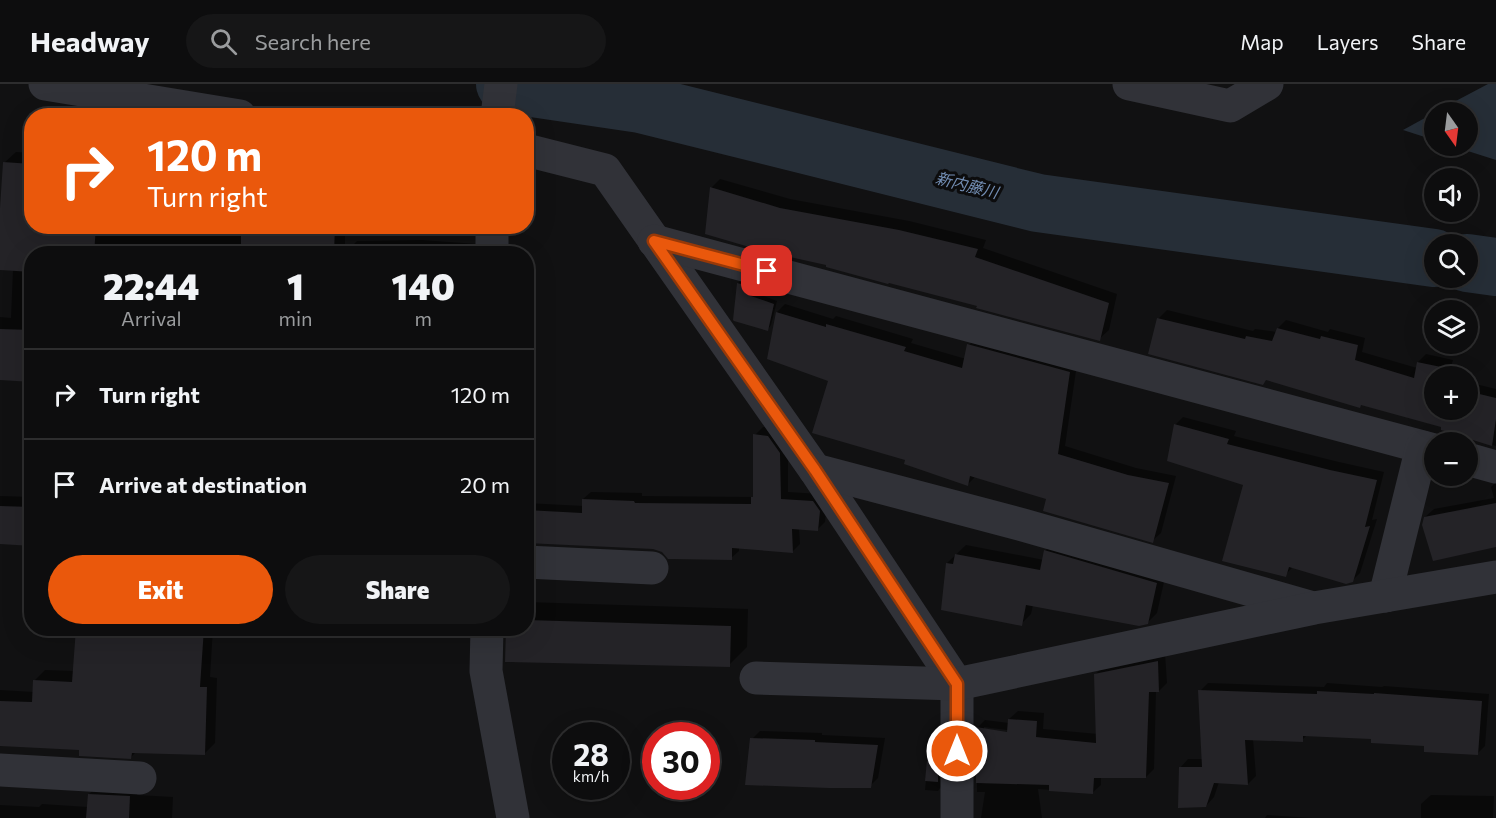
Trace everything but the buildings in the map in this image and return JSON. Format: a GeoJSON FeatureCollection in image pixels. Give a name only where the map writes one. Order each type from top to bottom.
{"type":"FeatureCollection","features":[{"type":"Feature","properties":{"kind":"street"},"geometry":{"type":"LineString","coordinates":[[45,84],[191,108]]}},
{"type":"Feature","properties":{"kind":"street"},"geometry":{"type":"LineString","coordinates":[[498,108],[501,84]]}},
{"type":"Feature","properties":{"kind":"street"},"geometry":{"type":"LineString","coordinates":[[1130,84],[1230,106],[1268,84]]}},
{"type":"Feature","properties":{"kind":"street"},"geometry":{"type":"LineString","coordinates":[[534,152],[605,170],[815,470],[957,684],[957,818]]}},
{"type":"Feature","properties":{"kind":"street"},"geometry":{"type":"LineString","coordinates":[[654,241],[1424,448]]}},
{"type":"Feature","properties":{"kind":"street"},"geometry":{"type":"LineString","coordinates":[[1478,462],[1496,467]]}},
{"type":"Feature","properties":{"kind":"street"},"geometry":{"type":"LineString","coordinates":[[1385,596],[1424,463]]}},
{"type":"Feature","properties":{"kind":"street"},"geometry":{"type":"LineString","coordinates":[[815,470],[1023,525],[1314,608]]}},
{"type":"Feature","properties":{"kind":"street"},"geometry":{"type":"LineString","coordinates":[[534,562],[652,568]]}},
{"type":"Feature","properties":{"kind":"street"},"geometry":{"type":"LineString","coordinates":[[756,678],[957,684],[1314,608],[1496,577]]}},
{"type":"Feature","properties":{"kind":"street"},"geometry":{"type":"LineString","coordinates":[[487,636],[486,671],[513,818]]}},
{"type":"Feature","properties":{"kind":"street"},"geometry":{"type":"LineString","coordinates":[[0,770],[140,778]]}},
{"type":"Feature","properties":{"kind":"shaded area"},"geometry":{"type":"Polygon","coordinates":[[[1488,84],[1496,84],[1496,160],[1478,154],[1478,102],[1454,102],[1488,84]]]}},
{"type":"Feature","properties":{"kind":"shaded area"},"geometry":{"type":"Polygon","coordinates":[[[1424,118],[1424,137],[1403,130],[1424,118]]]}},
{"type":"Feature","properties":{"kind":"waterway","name":"新内藤川"},"geometry":{"type":"LineString","coordinates":[[505,84],[641,104],[1038,203],[1424,257]]}},
{"type":"Feature","properties":{"kind":"waterway","name":"新内藤川"},"geometry":{"type":"LineString","coordinates":[[1478,265],[1496,267]]}},
{"type":"Feature","properties":{"kind":"route"},"geometry":{"type":"LineString","coordinates":[[767,271],[654,241],[815,470],[957,684],[957,751]]}}]}
